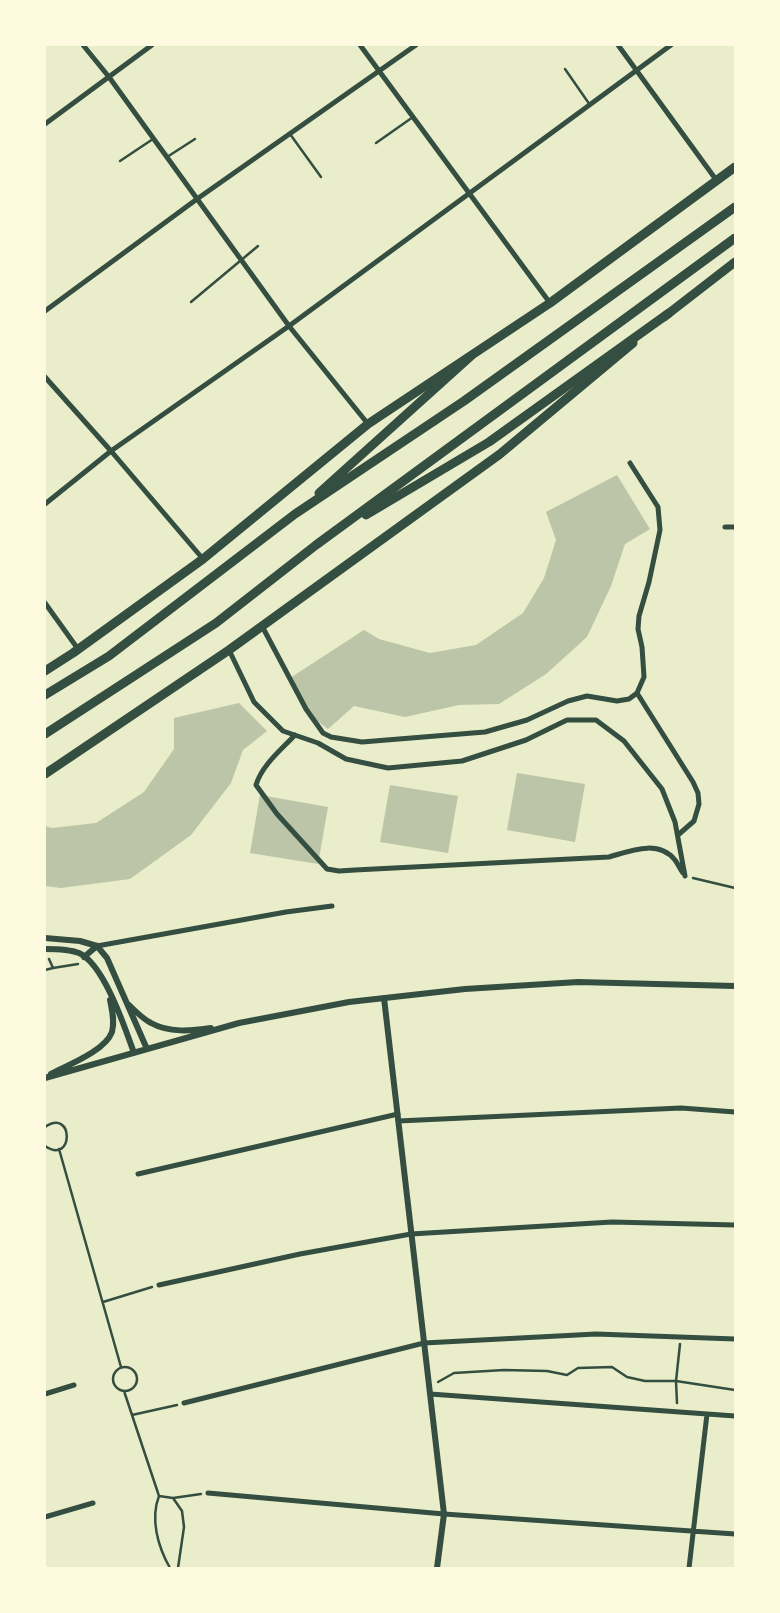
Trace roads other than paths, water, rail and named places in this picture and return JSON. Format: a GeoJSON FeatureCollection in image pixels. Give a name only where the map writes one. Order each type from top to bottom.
{"type":"FeatureCollection","features":[{"type":"Feature","properties":{"kind":"main road"},"geometry":{"type":"LineString","coordinates":[[45,671],[78,650],[203,559],[368,424],[550,303],[735,167]]}},
{"type":"Feature","properties":{"kind":"main road"},"geometry":{"type":"LineString","coordinates":[[47,694],[109,656],[295,514],[464,401],[735,207]]}},
{"type":"Feature","properties":{"kind":"main road"},"geometry":{"type":"LineString","coordinates":[[45,734],[216,622],[316,545],[735,238]]}},
{"type":"Feature","properties":{"kind":"main road"},"geometry":{"type":"LineString","coordinates":[[316,545],[489,442],[669,313],[735,262]]}},
{"type":"Feature","properties":{"kind":"main road"},"geometry":{"type":"LineString","coordinates":[[45,774],[230,650],[500,454],[669,313]]}},
{"type":"Feature","properties":{"kind":"main road"},"geometry":{"type":"LineString","coordinates":[[295,514],[471,356]]}},
{"type":"Feature","properties":{"kind":"street"},"geometry":{"type":"LineString","coordinates":[[83,45],[109,76],[289,326],[368,424]]}},
{"type":"Feature","properties":{"kind":"street"},"geometry":{"type":"LineString","coordinates":[[45,124],[152,45]]}},
{"type":"Feature","properties":{"kind":"street"},"geometry":{"type":"LineString","coordinates":[[360,45],[550,303]]}},
{"type":"Feature","properties":{"kind":"street"},"geometry":{"type":"LineString","coordinates":[[45,311],[197,199],[416,45]]}},
{"type":"Feature","properties":{"kind":"street"},"geometry":{"type":"LineString","coordinates":[[618,45],[717,181]]}},
{"type":"Feature","properties":{"kind":"street"},"geometry":{"type":"LineString","coordinates":[[45,504],[111,451],[289,326],[671,45]]}},
{"type":"Feature","properties":{"kind":"street"},"geometry":{"type":"LineString","coordinates":[[45,377],[203,559]]}},
{"type":"Feature","properties":{"kind":"street"},"geometry":{"type":"LineString","coordinates":[[262,626],[306,709],[323,733],[331,737],[362,742],[485,732],[527,720],[568,700],[587,696],[617,701],[629,699],[637,693],[644,676],[642,647],[638,629],[639,616],[650,582],[660,530],[658,507],[630,463]]}},
{"type":"Feature","properties":{"kind":"street"},"geometry":{"type":"LineString","coordinates":[[725,528],[735,527]]}},
{"type":"Feature","properties":{"kind":"street"},"geometry":{"type":"LineString","coordinates":[[45,603],[78,650]]}},
{"type":"Feature","properties":{"kind":"street"},"geometry":{"type":"LineString","coordinates":[[230,650],[254,702],[283,730],[318,743],[346,759],[388,768],[462,761],[526,740],[567,720],[596,720],[624,740],[662,789],[675,822],[685,876],[674,859],[658,848],[638,849],[609,857],[338,871],[327,869],[277,814],[256,785],[258,777],[264,769],[295,735]]}},
{"type":"Feature","properties":{"kind":"street"},"geometry":{"type":"LineString","coordinates":[[637,693],[698,793],[699,804],[694,821],[678,835]]}},
{"type":"Feature","properties":{"kind":"street"},"geometry":{"type":"LineString","coordinates":[[45,938],[80,941],[97,946],[286,912],[332,906]]}},
{"type":"Feature","properties":{"kind":"street"},"geometry":{"type":"LineString","coordinates":[[84,957],[97,946]]}},
{"type":"Feature","properties":{"kind":"street"},"geometry":{"type":"LineString","coordinates":[[97,946],[107,958],[147,1049]]}},
{"type":"Feature","properties":{"kind":"street"},"geometry":{"type":"LineString","coordinates":[[45,949],[79,953],[92,962],[105,982],[134,1053]]}},
{"type":"Feature","properties":{"kind":"street"},"geometry":{"type":"LineString","coordinates":[[45,1078],[100,1048],[112,1033],[113,1016],[105,982]]}},
{"type":"Feature","properties":{"kind":"street"},"geometry":{"type":"LineString","coordinates":[[127,1003],[150,1023],[173,1030],[198,1030],[349,1002],[465,989],[578,982],[735,986]]}},
{"type":"Feature","properties":{"kind":"street"},"geometry":{"type":"LineString","coordinates":[[384,998],[444,1514],[437,1568]]}},
{"type":"Feature","properties":{"kind":"street"},"geometry":{"type":"LineString","coordinates":[[45,1078],[239,1023]]}},
{"type":"Feature","properties":{"kind":"street"},"geometry":{"type":"LineString","coordinates":[[138,1174],[398,1117],[680,1108],[735,1112]]}},
{"type":"Feature","properties":{"kind":"street"},"geometry":{"type":"LineString","coordinates":[[159,1285],[300,1254],[411,1234],[612,1222],[735,1225]]}},
{"type":"Feature","properties":{"kind":"street"},"geometry":{"type":"LineString","coordinates":[[184,1403],[424,1343],[596,1334],[735,1339]]}},
{"type":"Feature","properties":{"kind":"street"},"geometry":{"type":"LineString","coordinates":[[45,1394],[74,1385]]}},
{"type":"Feature","properties":{"kind":"street"},"geometry":{"type":"LineString","coordinates":[[429,1391],[735,1416]]}},
{"type":"Feature","properties":{"kind":"street"},"geometry":{"type":"LineString","coordinates":[[689,1568],[707,1414]]}},
{"type":"Feature","properties":{"kind":"street"},"geometry":{"type":"LineString","coordinates":[[208,1493],[444,1514],[735,1534]]}},
{"type":"Feature","properties":{"kind":"street"},"geometry":{"type":"LineString","coordinates":[[45,1517],[93,1503]]}},
{"type":"Feature","properties":{"kind":"lane"},"geometry":{"type":"LineString","coordinates":[[565,69],[590,105]]}},
{"type":"Feature","properties":{"kind":"lane"},"geometry":{"type":"LineString","coordinates":[[376,143],[413,117]]}},
{"type":"Feature","properties":{"kind":"lane"},"geometry":{"type":"LineString","coordinates":[[290,134],[321,177]]}},
{"type":"Feature","properties":{"kind":"lane"},"geometry":{"type":"LineString","coordinates":[[120,161],[154,138]]}},
{"type":"Feature","properties":{"kind":"lane"},"geometry":{"type":"LineString","coordinates":[[167,157],[195,139]]}},
{"type":"Feature","properties":{"kind":"lane"},"geometry":{"type":"LineString","coordinates":[[191,302],[258,246]]}}]}
